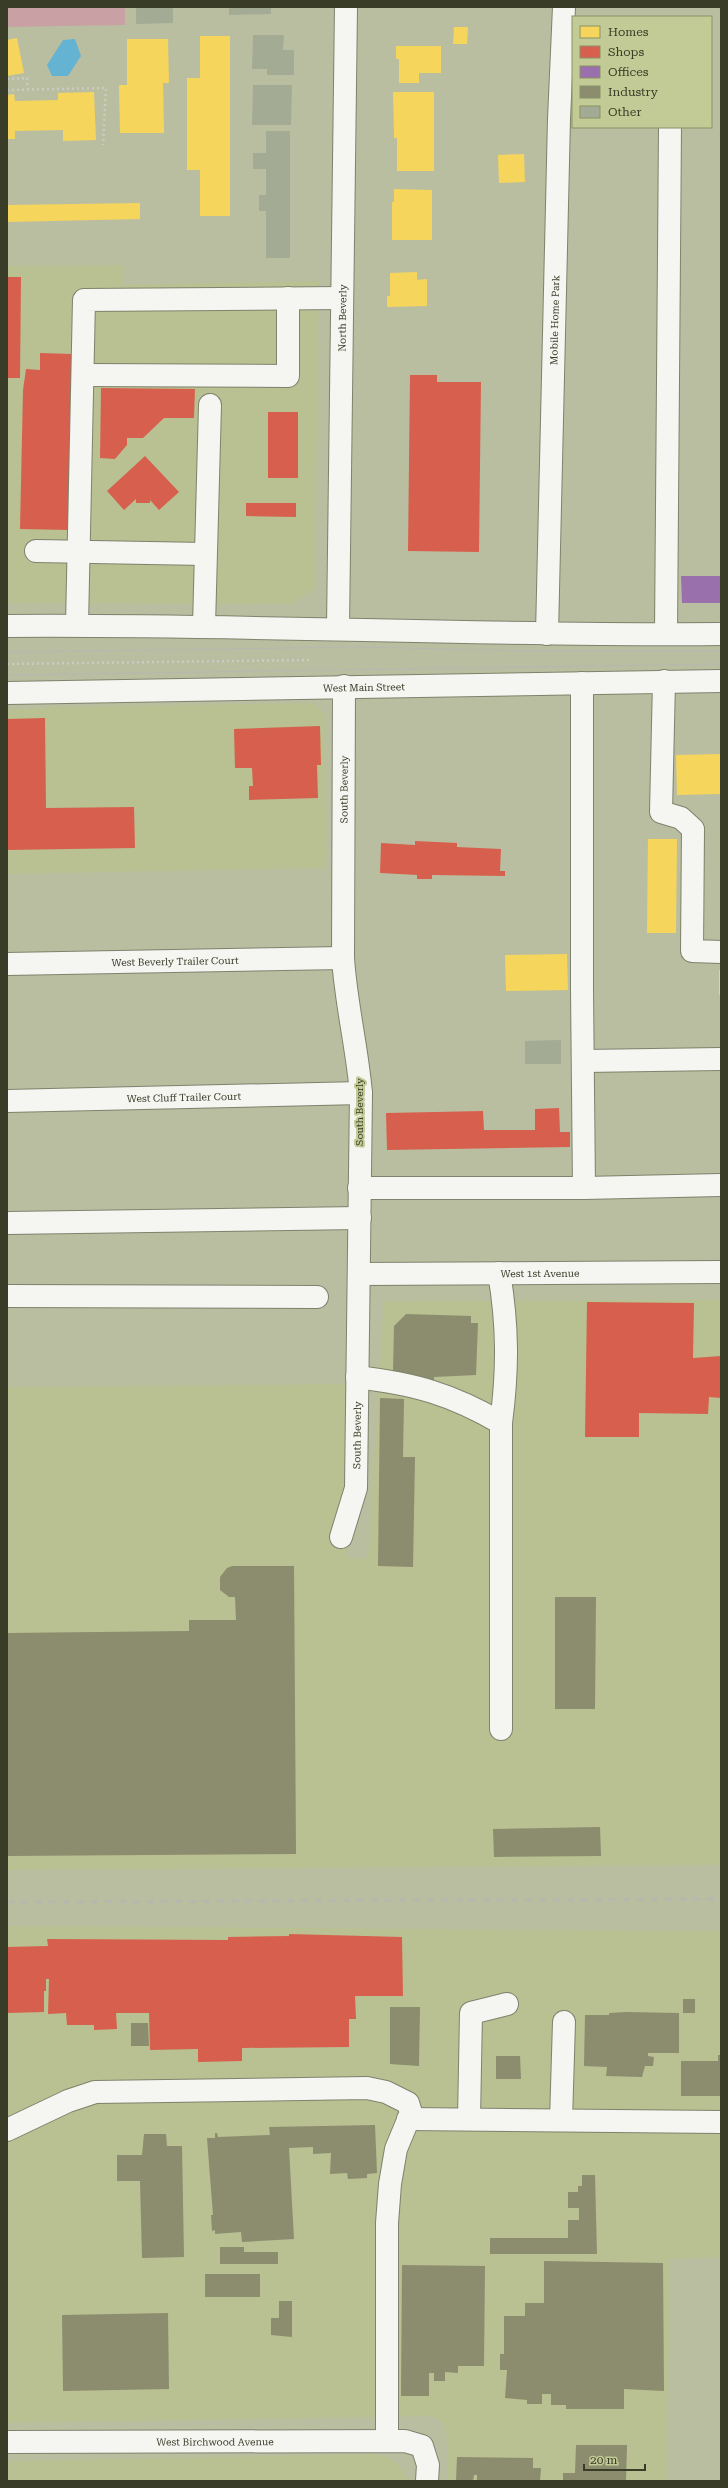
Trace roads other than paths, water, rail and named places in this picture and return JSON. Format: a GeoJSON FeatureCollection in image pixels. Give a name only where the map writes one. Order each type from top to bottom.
{"type":"FeatureCollection","features":[{"type":"Feature","properties":{"kind":"street","name":"North Beverly"},"geometry":{"type":"LineString","coordinates":[[338,628],[346,7]]}},
{"type":"Feature","properties":{"kind":"street","name":"Mobile Home Park"},"geometry":{"type":"LineString","coordinates":[[547,634],[567,83],[564,7]]}},
{"type":"Feature","properties":{"kind":"street"},"geometry":{"type":"LineString","coordinates":[[666,634],[670,128]]}},
{"type":"Feature","properties":{"kind":"street"},"geometry":{"type":"LineString","coordinates":[[83,374],[288,376],[288,298]]}},
{"type":"Feature","properties":{"kind":"street"},"geometry":{"type":"LineString","coordinates":[[77,626],[84,300],[342,298]]}},
{"type":"Feature","properties":{"kind":"street"},"geometry":{"type":"LineString","coordinates":[[204,626],[210,405]]}},
{"type":"Feature","properties":{"kind":"street"},"geometry":{"type":"LineString","coordinates":[[36,551],[206,554]]}},
{"type":"Feature","properties":{"kind":"street"},"geometry":{"type":"LineString","coordinates":[[7,626],[204,626],[547,634],[721,634]]}},
{"type":"Feature","properties":{"kind":"street","name":"West Main Street"},"geometry":{"type":"LineString","coordinates":[[7,693],[721,680]]}},
{"type":"Feature","properties":{"kind":"street"},"geometry":{"type":"LineString","coordinates":[[664,681],[661,812],[681,818],[694,829],[692,951],[721,952]]}},
{"type":"Feature","properties":{"kind":"street"},"geometry":{"type":"LineString","coordinates":[[582,683],[584,1188]]}},
{"type":"Feature","properties":{"kind":"street","name":"South Beverly"},"geometry":{"type":"LineString","coordinates":[[341,1537],[356,1488],[361,1093],[358,1059],[346,999],[343,958],[344,686]]}},
{"type":"Feature","properties":{"kind":"street","name":"West Beverly Trailer Court"},"geometry":{"type":"LineString","coordinates":[[7,964],[343,958]]}},
{"type":"Feature","properties":{"kind":"street"},"geometry":{"type":"LineString","coordinates":[[584,1061],[721,1059]]}},
{"type":"Feature","properties":{"kind":"street","name":"West Cluff Trailer Court"},"geometry":{"type":"LineString","coordinates":[[7,1101],[361,1093]]}},
{"type":"Feature","properties":{"kind":"street"},"geometry":{"type":"LineString","coordinates":[[359,1188],[584,1188],[721,1185]]}},
{"type":"Feature","properties":{"kind":"street"},"geometry":{"type":"LineString","coordinates":[[7,1223],[360,1218]]}},
{"type":"Feature","properties":{"kind":"street","name":"West 1st Avenue"},"geometry":{"type":"LineString","coordinates":[[359,1274],[721,1272]]}},
{"type":"Feature","properties":{"kind":"street"},"geometry":{"type":"LineString","coordinates":[[500,1273],[505,1308],[507,1375],[501,1423],[501,1729]]}},
{"type":"Feature","properties":{"kind":"street"},"geometry":{"type":"LineString","coordinates":[[7,1296],[317,1297]]}},
{"type":"Feature","properties":{"kind":"street"},"geometry":{"type":"LineString","coordinates":[[358,1377],[438,1392],[470,1405],[501,1423]]}},
{"type":"Feature","properties":{"kind":"street"},"geometry":{"type":"LineString","coordinates":[[469,2119],[471,2013],[507,2004]]}},
{"type":"Feature","properties":{"kind":"street"},"geometry":{"type":"LineString","coordinates":[[560,2120],[564,2022]]}},
{"type":"Feature","properties":{"kind":"street"},"geometry":{"type":"LineString","coordinates":[[7,2130],[68,2101],[95,2092],[367,2088],[386,2092],[408,2102],[411,2113],[396,2149],[390,2184],[387,2223],[387,2440]]}},
{"type":"Feature","properties":{"kind":"street"},"geometry":{"type":"LineString","coordinates":[[408,2119],[721,2122]]}},
{"type":"Feature","properties":{"kind":"street","name":"West Birchwood Avenue"},"geometry":{"type":"LineString","coordinates":[[7,2442],[405,2440],[422,2446],[428,2465],[427,2481]]}},
{"type":"Feature","properties":{"kind":"water"},"geometry":{"type":"Polygon","coordinates":[[[75,39],[81,56],[68,76],[52,76],[47,65],[63,40],[75,39]]]}},
{"type":"Feature","properties":{"kind":"tram line"},"geometry":{"type":"LineString","coordinates":[[7,652],[362,647],[528,651],[721,651]]}},
{"type":"Feature","properties":{"kind":"tram line"},"geometry":{"type":"LineString","coordinates":[[7,675],[721,664]]}},
{"type":"Feature","properties":{"kind":"railway"},"geometry":{"type":"LineString","coordinates":[[7,1902],[721,1899]]}}]}
